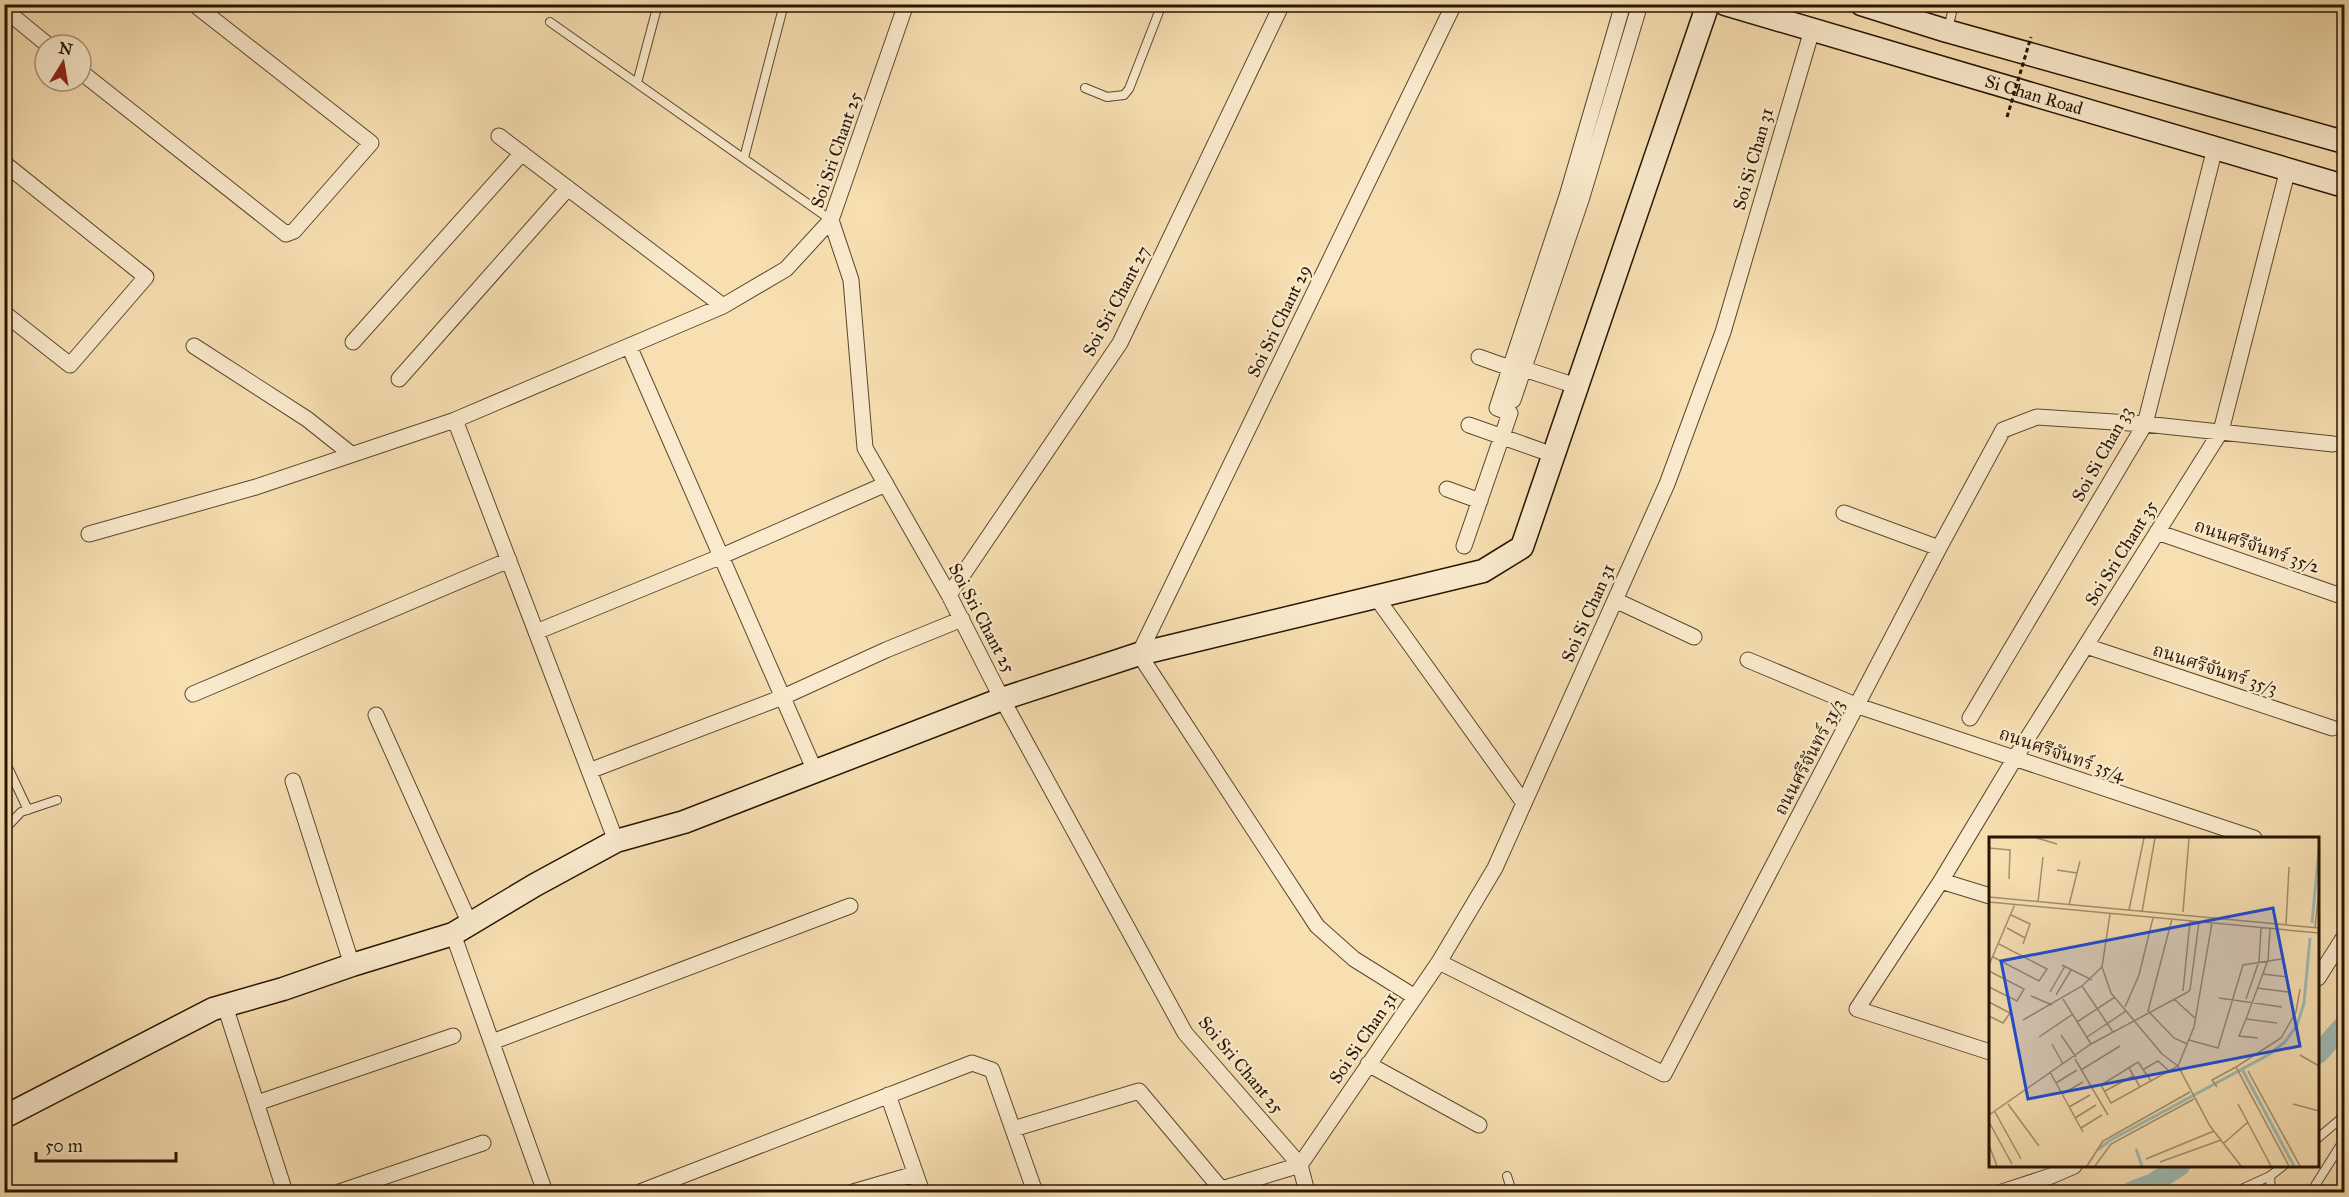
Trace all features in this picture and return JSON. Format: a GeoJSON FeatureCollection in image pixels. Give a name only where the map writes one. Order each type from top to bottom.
{"type":"FeatureCollection","features":[{"type":"Feature","properties":{"kind":"street"},"geometry":{"type":"LineString","coordinates":[[93,81],[286,234],[294,231],[371,143],[194,4]]}},
{"type":"Feature","properties":{"kind":"street","name":"Soi Sri Chant 25"},"geometry":{"type":"LineString","coordinates":[[906,4],[831,220],[851,280],[865,448],[949,595],[1002,699],[1185,1033],[1300,1165],[1307,1192]]}},
{"type":"Feature","properties":{"kind":"street","name":"Soi Sri Chant 27"},"geometry":{"type":"LineString","coordinates":[[949,595],[1120,343],[1282,4]]}},
{"type":"Feature","properties":{"kind":"street","name":"Soi Sri Chant 29"},"geometry":{"type":"LineString","coordinates":[[1139,654],[1454,4]]}},
{"type":"Feature","properties":{"kind":"street"},"geometry":{"type":"LineString","coordinates":[[1513,400],[1517,369],[1623,4]]}},
{"type":"Feature","properties":{"kind":"street"},"geometry":{"type":"LineString","coordinates":[[1464,546],[1510,413],[1497,408],[1517,369],[1581,200],[1640,4]]}},
{"type":"Feature","properties":{"kind":"street"},"geometry":{"type":"LineString","coordinates":[[4,1117],[213,1009],[284,989],[352,964],[462,929],[535,885],[616,841],[684,822],[1002,699],[1139,654],[1484,571],[1522,547],[1708,4]]}},
{"type":"Feature","properties":{"kind":"street","name":"Si Chan Road"},"geometry":{"type":"LineString","coordinates":[[1725,4],[2344,186]]}},
{"type":"Feature","properties":{"kind":"street","name":"Si Chan Road"},"geometry":{"type":"LineString","coordinates":[[1861,4],[1947,31],[2344,142]]}},
{"type":"Feature","properties":{"kind":"street"},"geometry":{"type":"LineString","coordinates":[[4,9],[33,33]]}},
{"type":"Feature","properties":{"kind":"street","name":"Soi Si Chan 31"},"geometry":{"type":"LineString","coordinates":[[1300,1165],[1438,962],[1495,868],[1667,484],[1723,332],[1812,30]]}},
{"type":"Feature","properties":{"kind":"street"},"geometry":{"type":"LineString","coordinates":[[499,136],[723,306]]}},
{"type":"Feature","properties":{"kind":"street","name":"Soi Si Chan 33"},"geometry":{"type":"LineString","coordinates":[[1970,718],[2145,424],[2215,148]]}},
{"type":"Feature","properties":{"kind":"street"},"geometry":{"type":"LineString","coordinates":[[353,342],[522,153]]}},
{"type":"Feature","properties":{"kind":"street"},"geometry":{"type":"LineString","coordinates":[[4,163],[146,277],[70,365],[4,313]]}},
{"type":"Feature","properties":{"kind":"street","name":"Soi Sri Chant 35"},"geometry":{"type":"LineString","coordinates":[[1989,1052],[1857,1009],[1941,881],[2015,758],[2221,431],[2288,169]]}},
{"type":"Feature","properties":{"kind":"street"},"geometry":{"type":"LineString","coordinates":[[399,379],[568,188]]}},
{"type":"Feature","properties":{"kind":"street"},"geometry":{"type":"LineString","coordinates":[[89,534],[256,487],[455,420],[723,306],[786,269],[831,220]]}},
{"type":"Feature","properties":{"kind":"street"},"geometry":{"type":"LineString","coordinates":[[194,346],[307,419],[351,454]]}},
{"type":"Feature","properties":{"kind":"street"},"geometry":{"type":"LineString","coordinates":[[629,346],[815,771]]}},
{"type":"Feature","properties":{"kind":"street"},"geometry":{"type":"LineString","coordinates":[[1479,357],[1567,384]]}},
{"type":"Feature","properties":{"kind":"street","name":"ถนนศรีจันทร์ 31/3"},"geometry":{"type":"LineString","coordinates":[[1438,962],[1664,1074],[2003,430],[2037,417],[2145,424],[2333,444]]}},
{"type":"Feature","properties":{"kind":"street"},"geometry":{"type":"LineString","coordinates":[[455,420],[616,841]]}},
{"type":"Feature","properties":{"kind":"street"},"geometry":{"type":"LineString","coordinates":[[1469,425],[1542,451]]}},
{"type":"Feature","properties":{"kind":"street"},"geometry":{"type":"LineString","coordinates":[[536,632],[722,556],[886,484]]}},
{"type":"Feature","properties":{"kind":"street"},"geometry":{"type":"LineString","coordinates":[[1446,489],[1480,501]]}},
{"type":"Feature","properties":{"kind":"street"},"geometry":{"type":"LineString","coordinates":[[1844,513],[1939,548]]}},
{"type":"Feature","properties":{"kind":"street","name":"ถนนศรีจันทร์ 35/2"},"geometry":{"type":"LineString","coordinates":[[2157,532],[2344,597]]}},
{"type":"Feature","properties":{"kind":"street"},"geometry":{"type":"LineString","coordinates":[[193,694],[509,560]]}},
{"type":"Feature","properties":{"kind":"street"},"geometry":{"type":"LineString","coordinates":[[1376,597],[1524,803]]}},
{"type":"Feature","properties":{"kind":"street"},"geometry":{"type":"LineString","coordinates":[[1615,600],[1694,637]]}},
{"type":"Feature","properties":{"kind":"street"},"geometry":{"type":"LineString","coordinates":[[589,771],[783,697],[885,650],[962,619]]}},
{"type":"Feature","properties":{"kind":"street","name":"ถนนศรีจันทร์ 35/3"},"geometry":{"type":"LineString","coordinates":[[2086,646],[2332,728]]}},
{"type":"Feature","properties":{"kind":"street"},"geometry":{"type":"LineString","coordinates":[[1139,654],[1317,926],[1354,959],[1415,997]]}},
{"type":"Feature","properties":{"kind":"street","name":"ถนนศรีจันทร์ 35/4"},"geometry":{"type":"LineString","coordinates":[[1749,660],[1858,705],[2251,837]]}},
{"type":"Feature","properties":{"kind":"street"},"geometry":{"type":"LineString","coordinates":[[376,715],[462,929],[492,1042],[545,1192]]}},
{"type":"Feature","properties":{"kind":"street"},"geometry":{"type":"LineString","coordinates":[[293,780],[352,964]]}},
{"type":"Feature","properties":{"kind":"street"},"geometry":{"type":"LineString","coordinates":[[1941,881],[1989,896]]}},
{"type":"Feature","properties":{"kind":"street"},"geometry":{"type":"LineString","coordinates":[[492,1042],[850,906]]}},
{"type":"Feature","properties":{"kind":"street"},"geometry":{"type":"LineString","coordinates":[[2319,976],[2344,937]]}},
{"type":"Feature","properties":{"kind":"street"},"geometry":{"type":"LineString","coordinates":[[225,1006],[285,1192]]}},
{"type":"Feature","properties":{"kind":"street"},"geometry":{"type":"LineString","coordinates":[[257,1103],[453,1036]]}},
{"type":"Feature","properties":{"kind":"street"},"geometry":{"type":"LineString","coordinates":[[640,1192],[972,1063],[992,1070],[1035,1192]]}},
{"type":"Feature","properties":{"kind":"street"},"geometry":{"type":"LineString","coordinates":[[1368,1064],[1479,1125]]}},
{"type":"Feature","properties":{"kind":"street"},"geometry":{"type":"LineString","coordinates":[[1013,1129],[1139,1091],[1217,1191],[1300,1165]]}},
{"type":"Feature","properties":{"kind":"street"},"geometry":{"type":"LineString","coordinates":[[888,1095],[922,1192]]}},
{"type":"Feature","properties":{"kind":"street"},"geometry":{"type":"LineString","coordinates":[[339,1192],[483,1143]]}},
{"type":"Feature","properties":{"kind":"street"},"geometry":{"type":"LineString","coordinates":[[2002,1192],[2071,1167]]}},
{"type":"Feature","properties":{"kind":"street"},"geometry":{"type":"LineString","coordinates":[[853,1192],[915,1173]]}},
{"type":"Feature","properties":{"kind":"lane"},"geometry":{"type":"LineString","coordinates":[[638,82],[658,4]]}},
{"type":"Feature","properties":{"kind":"lane"},"geometry":{"type":"LineString","coordinates":[[744,158],[784,4]]}},
{"type":"Feature","properties":{"kind":"lane"},"geometry":{"type":"LineString","coordinates":[[1084,88],[1107,97],[1124,95],[1129,89],[1162,4]]}},
{"type":"Feature","properties":{"kind":"lane"},"geometry":{"type":"LineString","coordinates":[[1947,31],[1954,4]]}},
{"type":"Feature","properties":{"kind":"lane"},"geometry":{"type":"LineString","coordinates":[[550,22],[831,220]]}},
{"type":"Feature","properties":{"kind":"lane"},"geometry":{"type":"LineString","coordinates":[[4,759],[28,810]]}},
{"type":"Feature","properties":{"kind":"lane"},"geometry":{"type":"LineString","coordinates":[[4,830],[17,815],[57,800]]}},
{"type":"Feature","properties":{"kind":"lane"},"geometry":{"type":"LineString","coordinates":[[2319,1137],[2343,1117]]}},
{"type":"Feature","properties":{"kind":"lane"},"geometry":{"type":"LineString","coordinates":[[2311,1192],[2342,1143],[2343,1117]]}},
{"type":"Feature","properties":{"kind":"lane"},"geometry":{"type":"LineString","coordinates":[[2235,1192],[2270,1176],[2282,1167]]}},
{"type":"Feature","properties":{"kind":"lane"},"geometry":{"type":"LineString","coordinates":[[1507,1176],[1512,1192]]}},
{"type":"Feature","properties":{"kind":"lane"},"geometry":{"type":"LineString","coordinates":[[2270,1176],[2271,1192]]}},
{"type":"Feature","properties":{"kind":"path"},"geometry":{"type":"LineString","coordinates":[[2007,117],[2031,37]]}},
{"type":"Feature","properties":{"kind":"waterway"},"geometry":{"type":"LineString","coordinates":[[2319,1053],[2344,1025]]}},
{"type":"Feature","properties":{"kind":"waterway"},"geometry":{"type":"LineString","coordinates":[[2130,1192],[2153,1183],[2178,1167]]}}]}
